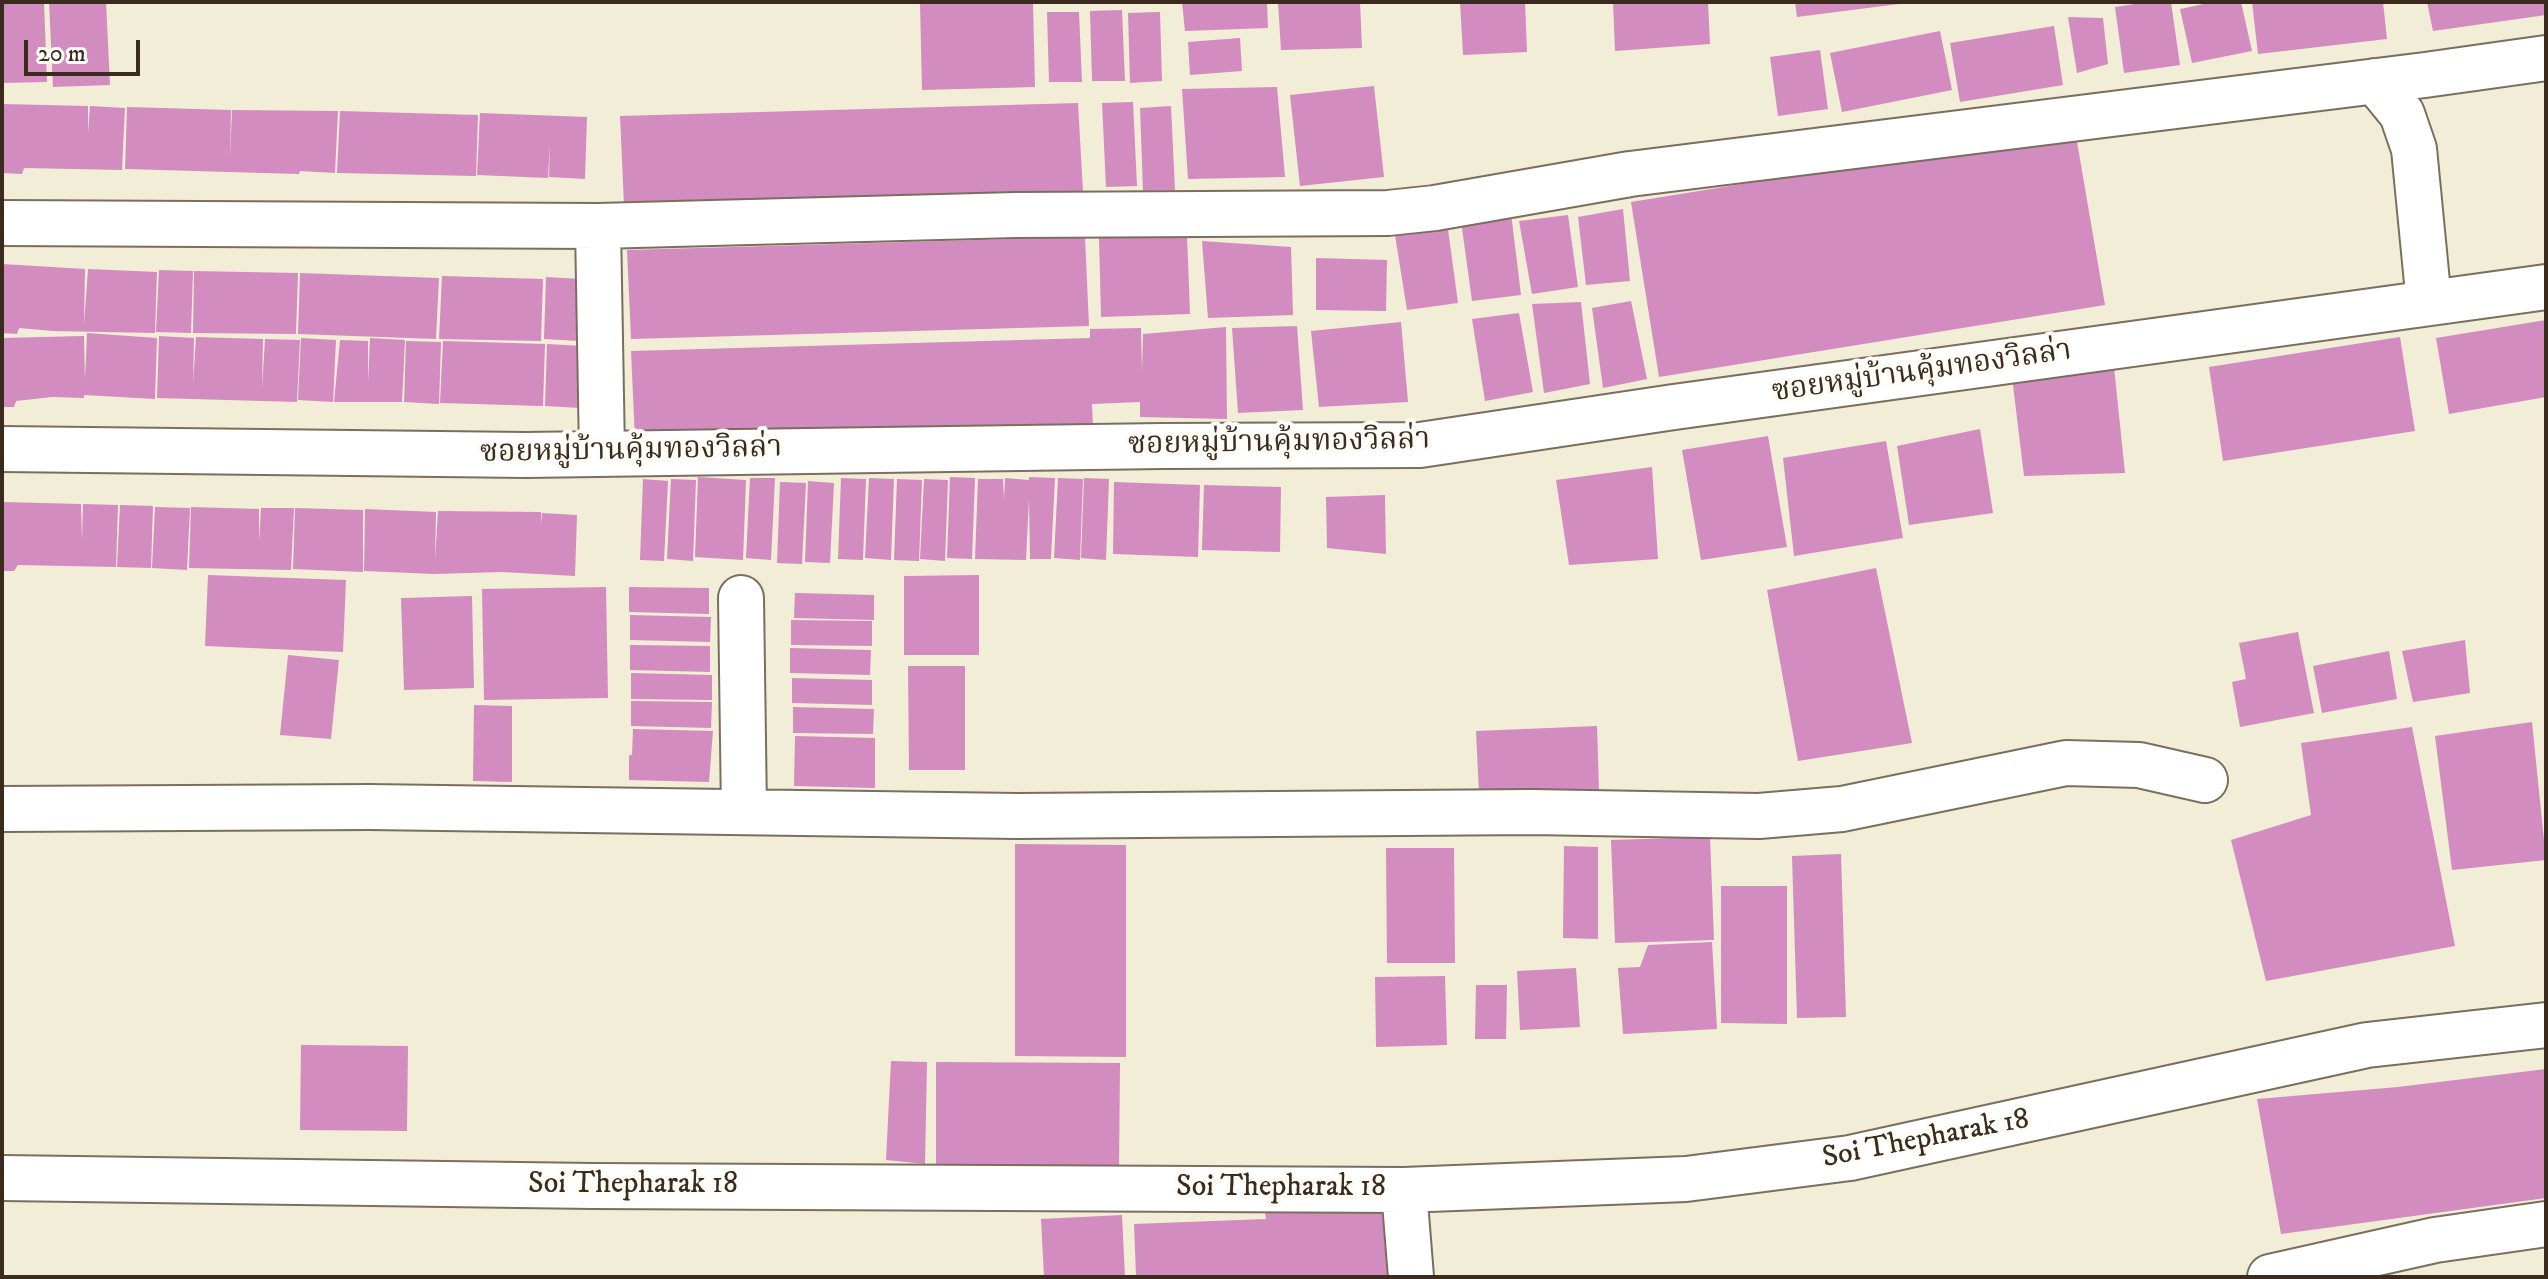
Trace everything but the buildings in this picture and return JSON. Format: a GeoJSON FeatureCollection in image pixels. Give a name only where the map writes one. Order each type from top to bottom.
{"type":"FeatureCollection","features":[{"type":"Feature","properties":{"kind":"street"},"geometry":{"type":"LineString","coordinates":[[2,223],[598,226],[1016,215],[1388,213],[1435,208],[1630,174],[2546,58]]}},
{"type":"Feature","properties":{"kind":"street"},"geometry":{"type":"LineString","coordinates":[[2375,81],[2402,114],[2414,149],[2429,303]]}},
{"type":"Feature","properties":{"kind":"street"},"geometry":{"type":"LineString","coordinates":[[598,226],[602,453]]}},
{"type":"Feature","properties":{"kind":"street","name":"ซอยหมู่บ้านคุ้มทองวิลล่า"},"geometry":{"type":"LineString","coordinates":[[2,449],[526,455],[1420,445],[2546,287]]}},
{"type":"Feature","properties":{"kind":"street"},"geometry":{"type":"LineString","coordinates":[[741,598],[744,812]]}},
{"type":"Feature","properties":{"kind":"street"},"geometry":{"type":"LineString","coordinates":[[2,809],[369,807],[1017,816],[1532,812],[1759,816],[1842,809],[2066,763],[2139,765],[2205,780]]}},
{"type":"Feature","properties":{"kind":"street","name":"Soi Thepharak 18"},"geometry":{"type":"LineString","coordinates":[[2,1178],[593,1186],[1404,1190],[1686,1179],[1850,1158],[2367,1045],[2546,1025]]}},
{"type":"Feature","properties":{"kind":"street"},"geometry":{"type":"LineString","coordinates":[[1404,1190],[1411,1277]]}},
{"type":"Feature","properties":{"kind":"street"},"geometry":{"type":"LineString","coordinates":[[2270,1277],[2435,1240],[2546,1224]]}}]}
